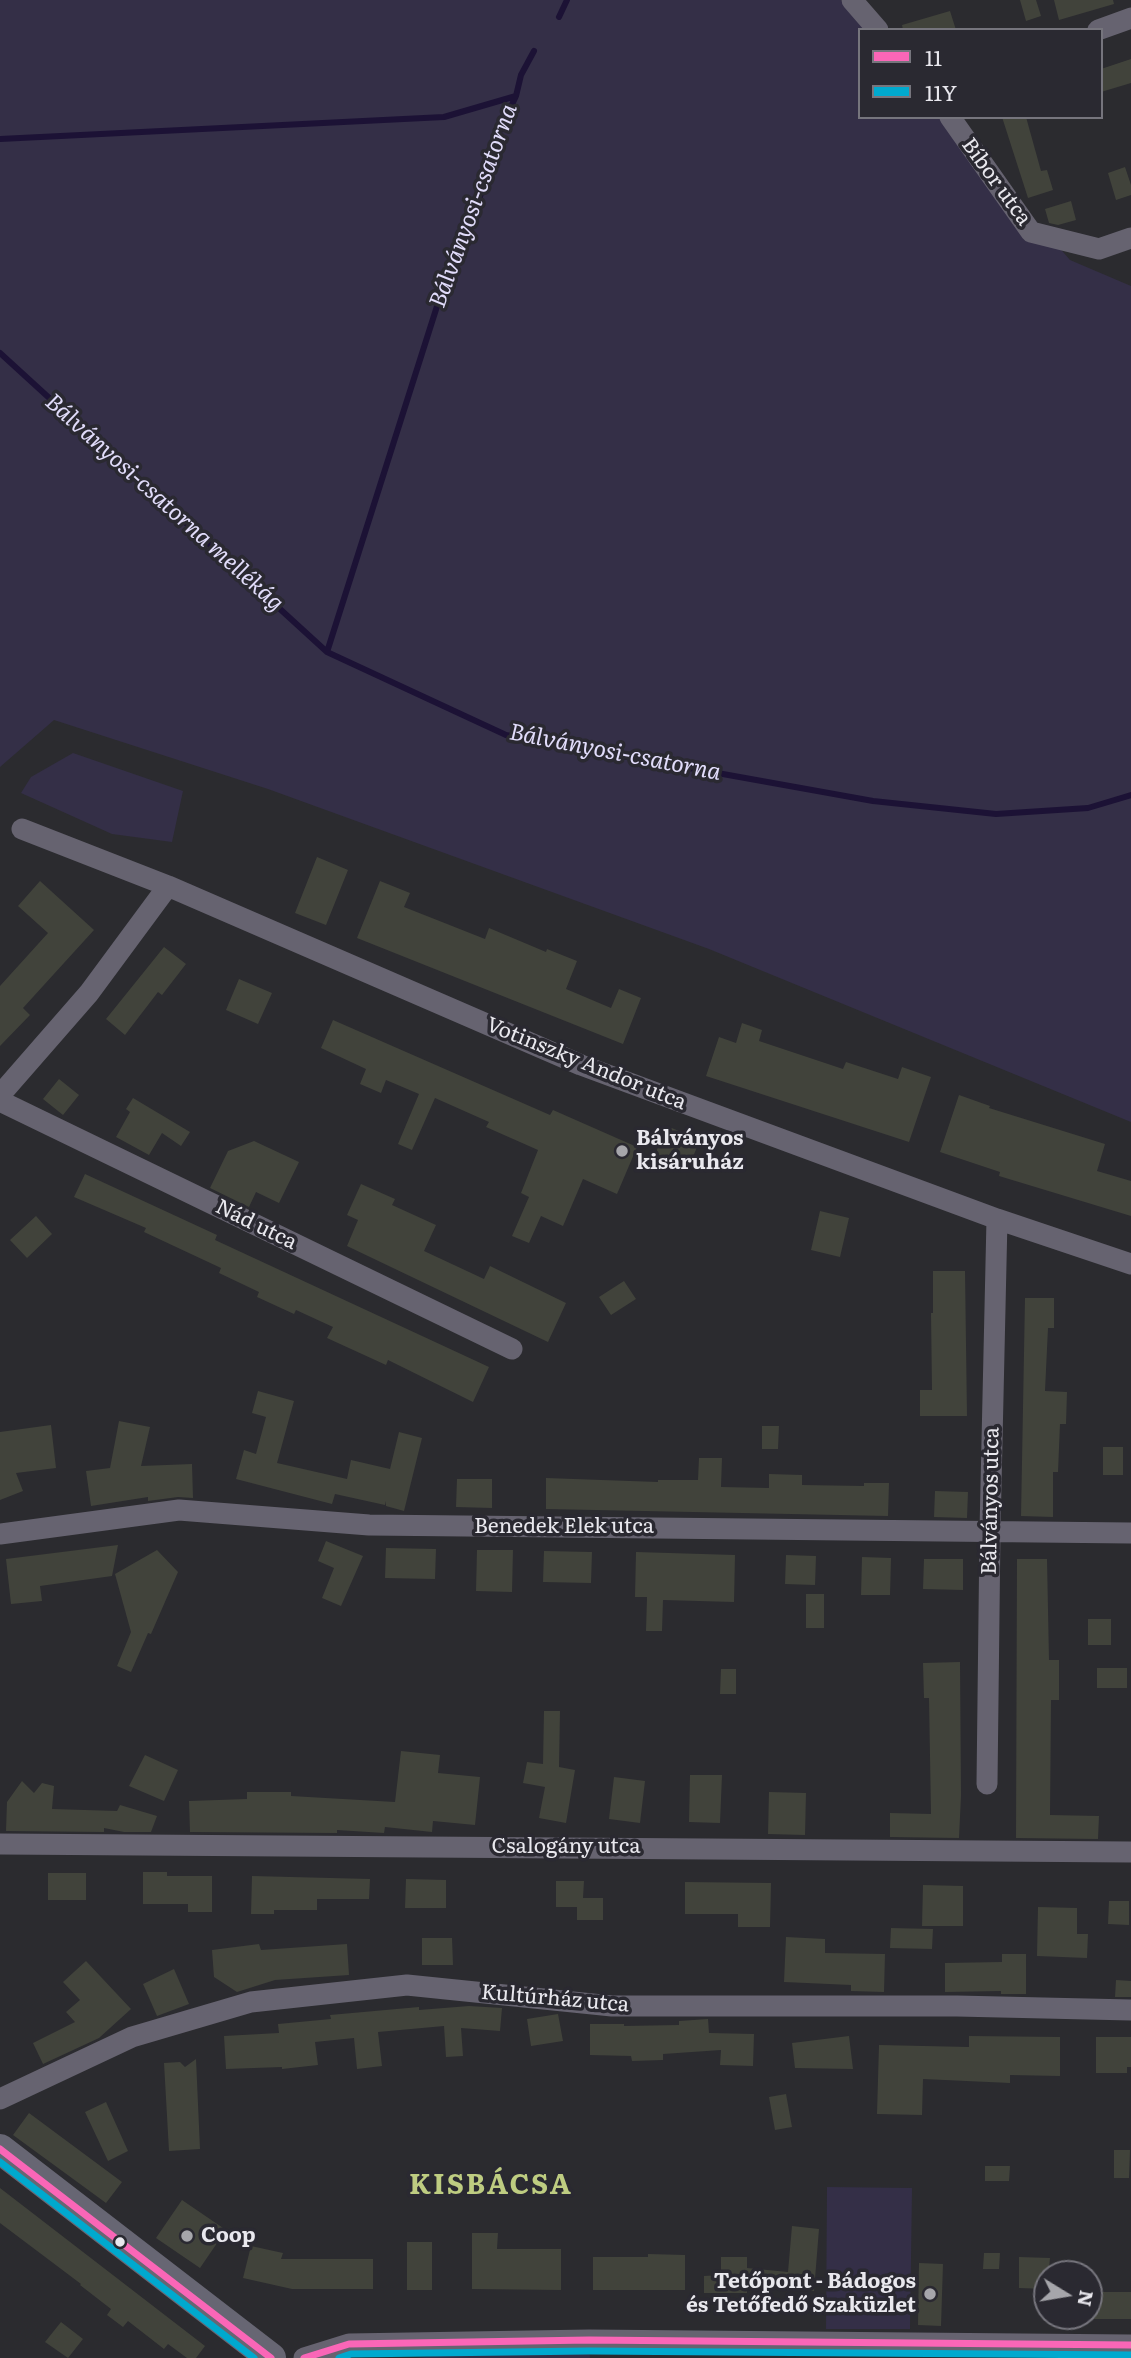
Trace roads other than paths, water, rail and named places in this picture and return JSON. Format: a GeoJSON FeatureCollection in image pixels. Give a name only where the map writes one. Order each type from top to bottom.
{"type":"FeatureCollection","features":[{"type":"Feature","properties":{"kind":"main road"},"geometry":{"type":"LineString","coordinates":[[0,2149],[271,2358]]}},
{"type":"Feature","properties":{"kind":"street"},"geometry":{"type":"LineString","coordinates":[[852,0],[876,28]]}},
{"type":"Feature","properties":{"kind":"street"},"geometry":{"type":"LineString","coordinates":[[1103,28],[1131,18]]}},
{"type":"Feature","properties":{"kind":"street","name":"Bíbor utca"},"geometry":{"type":"LineString","coordinates":[[951,119],[1031,232],[1099,249],[1131,238]]}},
{"type":"Feature","properties":{"kind":"street","name":"Votinszky Andor utca"},"geometry":{"type":"LineString","coordinates":[[22,829],[168,886],[581,1065],[997,1219],[1131,1264]]}},
{"type":"Feature","properties":{"kind":"street"},"geometry":{"type":"LineString","coordinates":[[0,1095],[89,993],[168,886]]}},
{"type":"Feature","properties":{"kind":"street","name":"Nád utca"},"geometry":{"type":"LineString","coordinates":[[0,1101],[512,1349]]}},
{"type":"Feature","properties":{"kind":"street","name":"Bálványos utca"},"geometry":{"type":"LineString","coordinates":[[987,1784],[997,1219]]}},
{"type":"Feature","properties":{"kind":"street","name":"Benedek Elek utca"},"geometry":{"type":"LineString","coordinates":[[0,1534],[179,1510],[369,1525],[1131,1533]]}},
{"type":"Feature","properties":{"kind":"street","name":"Csalogány utca"},"geometry":{"type":"LineString","coordinates":[[0,1844],[1131,1852]]}},
{"type":"Feature","properties":{"kind":"street","name":"Kultúrház utca"},"geometry":{"type":"LineString","coordinates":[[0,2099],[132,2037],[251,2002],[407,1985],[612,2006],[957,2006],[1131,2010]]}},
{"type":"Feature","properties":{"kind":"street"},"geometry":{"type":"LineString","coordinates":[[304,2358],[349,2344],[389,2343],[589,2340],[1131,2345]]}},
{"type":"Feature","properties":{"kind":"waterway","name":"Bálványosi-csatorna"},"geometry":{"type":"LineString","coordinates":[[559,17],[567,0]]}},
{"type":"Feature","properties":{"kind":"waterway","name":"Bálványosi-csatorna"},"geometry":{"type":"LineString","coordinates":[[327,652],[446,278],[463,245],[486,179],[494,143],[516,96],[521,75],[534,51]]}},
{"type":"Feature","properties":{"kind":"waterway"},"geometry":{"type":"LineString","coordinates":[[0,139],[444,117],[516,96]]}},
{"type":"Feature","properties":{"kind":"waterway","name":"Bálványosi-csatorna"},"geometry":{"type":"LineString","coordinates":[[0,353],[327,652],[506,735],[873,801],[996,814],[1088,808],[1131,795]]}},
{"type":"Feature","properties":{"kind":"place","name":"Bálványos kisáruház"},"geometry":{"type":"Point","coordinates":[622,1151]}},
{"type":"Feature","properties":{"kind":"place","name":"Coop"},"geometry":{"type":"Point","coordinates":[187,2236]}},
{"type":"Feature","properties":{"kind":"place","name":"Tetőpont - Bádogos és Tetőfedő Szaküzlet"},"geometry":{"type":"Point","coordinates":[930,2294]}},
{"type":"Feature","properties":{"kind":"district","name":"KISBÁCSA"},"geometry":{"type":"Point","coordinates":[491,2186]}},
{"type":"Feature","properties":{"kind":"water label","name":"Bálványosi-csatorna mellékág"},"geometry":{"type":"Point","coordinates":[164,503]}}]}
